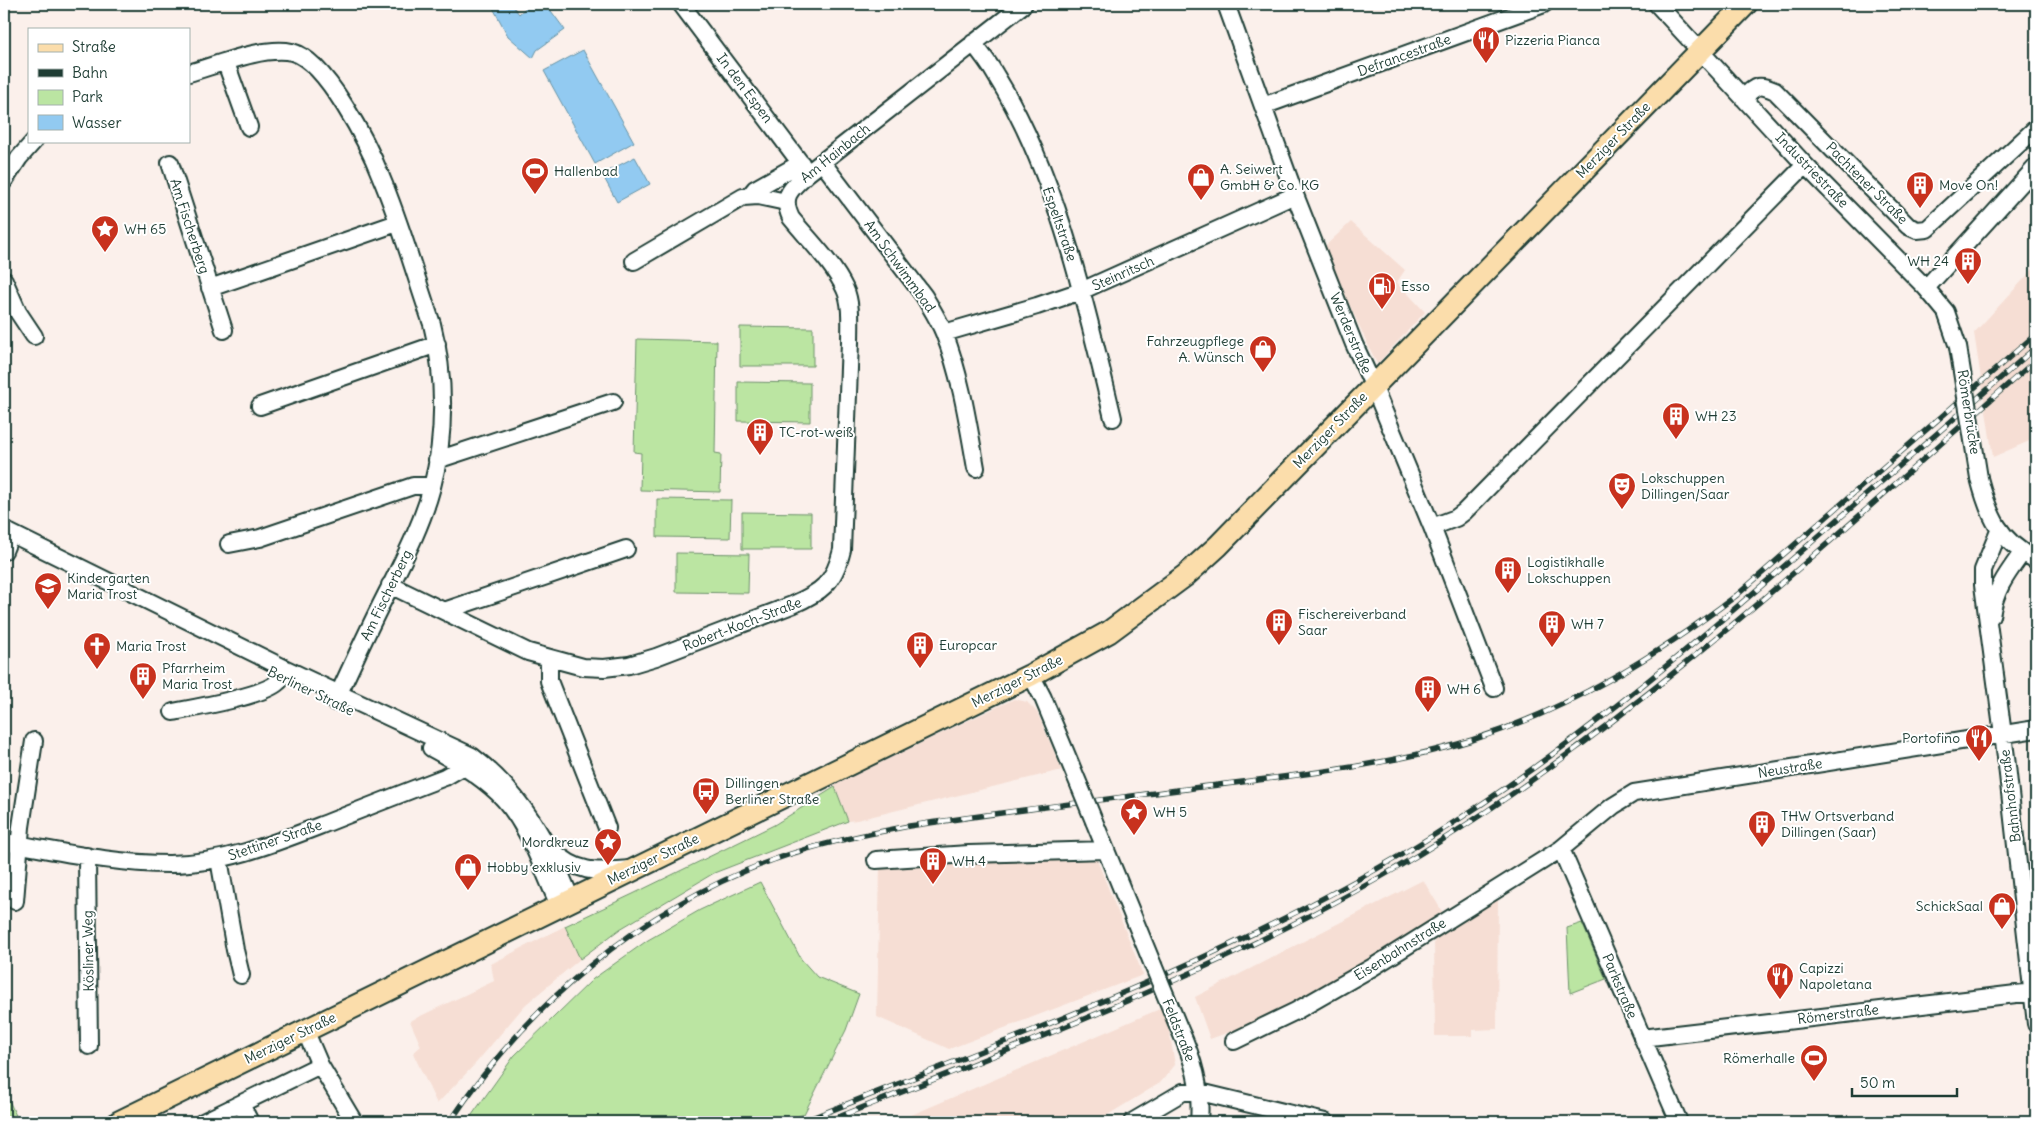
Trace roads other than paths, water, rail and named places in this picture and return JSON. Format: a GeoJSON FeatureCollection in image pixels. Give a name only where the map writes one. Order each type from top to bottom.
{"type":"FeatureCollection","features":[{"type":"Feature","properties":{"kind":"main road","name":"Merziger Straße"},"geometry":{"type":"LineString","coordinates":[[119,1122],[1031,675],[1109,632],[1186,575],[1218,546],[1746,4]]}},
{"type":"Feature","properties":{"kind":"street","name":"In den Espen"},"geometry":{"type":"LineString","coordinates":[[681,4],[805,168]]}},
{"type":"Feature","properties":{"kind":"street","name":"Am Hainbach"},"geometry":{"type":"LineString","coordinates":[[786,202],[789,190],[805,168],[822,162],[1024,4]]}},
{"type":"Feature","properties":{"kind":"street","name":"Werderstraße"},"geometry":{"type":"LineString","coordinates":[[1226,4],[1295,195],[1354,344],[1432,527],[1494,688]]}},
{"type":"Feature","properties":{"kind":"street","name":"Industriestraße"},"geometry":{"type":"LineString","coordinates":[[1658,4],[1805,165],[1926,288]]}},
{"type":"Feature","properties":{"kind":"street","name":"Defrancestraße"},"geometry":{"type":"LineString","coordinates":[[1264,106],[1536,5]]}},
{"type":"Feature","properties":{"kind":"street","name":"Espeltstraße"},"geometry":{"type":"LineString","coordinates":[[973,43],[996,74],[1035,153],[1052,198],[1082,291],[1113,418]]}},
{"type":"Feature","properties":{"kind":"street","name":"Am Fischerberg"},"geometry":{"type":"LineString","coordinates":[[190,73],[258,54],[293,52],[319,70],[367,146],[381,177],[432,324],[437,344],[441,391],[438,460],[432,486],[419,526],[337,698]]}},
{"type":"Feature","properties":{"kind":"street"},"geometry":{"type":"LineString","coordinates":[[226,62],[249,127]]}},
{"type":"Feature","properties":{"kind":"street","name":"Pachtener Straße"},"geometry":{"type":"LineString","coordinates":[[1743,98],[1756,87],[1764,85],[1775,91],[1908,226],[1917,230],[1927,229],[2036,128]]}},
{"type":"Feature","properties":{"kind":"street"},"geometry":{"type":"LineString","coordinates":[[4,181],[19,158],[33,142]]}},
{"type":"Feature","properties":{"kind":"street","name":"Am Schwimmbad"},"geometry":{"type":"LineString","coordinates":[[822,162],[924,296],[944,334],[960,391],[976,468]]}},
{"type":"Feature","properties":{"kind":"street","name":"Am Fischerberg"},"geometry":{"type":"LineString","coordinates":[[170,164],[224,330]]}},
{"type":"Feature","properties":{"kind":"street"},"geometry":{"type":"LineString","coordinates":[[1432,527],[1456,518],[1464,512],[1805,165]]}},
{"type":"Feature","properties":{"kind":"street"},"geometry":{"type":"LineString","coordinates":[[1926,288],[2036,167]]}},
{"type":"Feature","properties":{"kind":"street"},"geometry":{"type":"LineString","coordinates":[[750,195],[755,189],[805,168]]}},
{"type":"Feature","properties":{"kind":"street"},"geometry":{"type":"LineString","coordinates":[[634,261],[743,196],[750,195],[786,202]]}},
{"type":"Feature","properties":{"kind":"street","name":"Steinritsch"},"geometry":{"type":"LineString","coordinates":[[944,334],[1082,291],[1295,195]]}},
{"type":"Feature","properties":{"kind":"street","name":"Robert-Koch-Straße"},"geometry":{"type":"LineString","coordinates":[[390,585],[528,652],[583,667],[604,668],[629,665],[647,660],[810,597],[828,582],[837,569],[842,550],[845,512],[850,311],[846,290],[832,269],[791,218],[786,202]]}},
{"type":"Feature","properties":{"kind":"street","name":"Am Fischerberg"},"geometry":{"type":"LineString","coordinates":[[210,288],[397,224]]}},
{"type":"Feature","properties":{"kind":"street"},"geometry":{"type":"LineString","coordinates":[[4,280],[21,318],[34,336]]}},
{"type":"Feature","properties":{"kind":"street","name":"Römerbrücke"},"geometry":{"type":"LineString","coordinates":[[1926,288],[1946,312],[1953,327],[1958,347],[1979,478],[1985,503],[1999,531]]}},
{"type":"Feature","properties":{"kind":"street"},"geometry":{"type":"LineString","coordinates":[[260,406],[437,344]]}},
{"type":"Feature","properties":{"kind":"street"},"geometry":{"type":"LineString","coordinates":[[438,460],[613,402]]}},
{"type":"Feature","properties":{"kind":"street"},"geometry":{"type":"LineString","coordinates":[[229,544],[260,538],[413,486],[432,486]]}},
{"type":"Feature","properties":{"kind":"street"},"geometry":{"type":"LineString","coordinates":[[1999,531],[2029,556]]}},
{"type":"Feature","properties":{"kind":"street","name":"Bahnhofstraße"},"geometry":{"type":"LineString","coordinates":[[1999,531],[1983,570],[1983,585],[2003,734],[2030,898],[2036,1024]]}},
{"type":"Feature","properties":{"kind":"street","name":"Berliner Straße"},"geometry":{"type":"LineString","coordinates":[[6,539],[492,771],[526,810],[547,846],[565,903]]}},
{"type":"Feature","properties":{"kind":"street"},"geometry":{"type":"LineString","coordinates":[[444,611],[626,549]]}},
{"type":"Feature","properties":{"kind":"street","name":"Bahnhofstraße"},"geometry":{"type":"LineString","coordinates":[[1989,628],[1993,600],[2002,581],[2029,556]]}},
{"type":"Feature","properties":{"kind":"street"},"geometry":{"type":"LineString","coordinates":[[549,659],[549,681],[607,828]]}},
{"type":"Feature","properties":{"kind":"street"},"geometry":{"type":"LineString","coordinates":[[173,712],[240,697],[268,688],[278,683],[284,673]]}},
{"type":"Feature","properties":{"kind":"street","name":"Feldstraße"},"geometry":{"type":"LineString","coordinates":[[1031,675],[1043,698],[1191,1054],[1200,1092],[1199,1122]]}},
{"type":"Feature","properties":{"kind":"street","name":"Neustraße"},"geometry":{"type":"LineString","coordinates":[[1562,849],[1613,806],[1634,793],[2036,729]]}},
{"type":"Feature","properties":{"kind":"street"},"geometry":{"type":"LineString","coordinates":[[15,901],[11,843],[34,742]]}},
{"type":"Feature","properties":{"kind":"street","name":"Berliner Straße"},"geometry":{"type":"LineString","coordinates":[[468,761],[500,794],[517,817],[565,903]]}},
{"type":"Feature","properties":{"kind":"street","name":"Stettiner Straße"},"geometry":{"type":"LineString","coordinates":[[11,843],[130,862],[168,864],[220,859],[255,850],[291,837],[445,777],[468,761]]}},
{"type":"Feature","properties":{"kind":"street","name":"Berliner Straße"},"geometry":{"type":"LineString","coordinates":[[547,846],[576,868],[604,871],[634,868]]}},
{"type":"Feature","properties":{"kind":"street","name":"Parkstraße"},"geometry":{"type":"LineString","coordinates":[[1562,849],[1679,1122]]}},
{"type":"Feature","properties":{"kind":"street","name":"Eisenbahnstraße"},"geometry":{"type":"LineString","coordinates":[[1234,1041],[1296,1011],[1373,967],[1562,849]]}},
{"type":"Feature","properties":{"kind":"street"},"geometry":{"type":"LineString","coordinates":[[876,860],[969,854],[1106,850]]}},
{"type":"Feature","properties":{"kind":"street","name":"Kösliner Weg"},"geometry":{"type":"LineString","coordinates":[[87,856],[89,1046]]}},
{"type":"Feature","properties":{"kind":"street"},"geometry":{"type":"LineString","coordinates":[[220,859],[235,950],[241,974]]}},
{"type":"Feature","properties":{"kind":"street","name":"Römerstraße"},"geometry":{"type":"LineString","coordinates":[[1642,1038],[2033,992]]}},
{"type":"Feature","properties":{"kind":"street"},"geometry":{"type":"LineString","coordinates":[[305,1030],[320,1065],[354,1122]]}},
{"type":"Feature","properties":{"kind":"street"},"geometry":{"type":"LineString","coordinates":[[203,1122],[320,1065]]}},
{"type":"Feature","properties":{"kind":"street"},"geometry":{"type":"LineString","coordinates":[[1132,1122],[1184,1092],[1200,1092],[1325,1122]]}},
{"type":"Feature","properties":{"kind":"street"},"geometry":{"type":"LineString","coordinates":[[241,1104],[250,1122]]}},
{"type":"Feature","properties":{"kind":"water"},"geometry":{"type":"Polygon","coordinates":[[[491,4],[511,4],[519,14],[530,4],[546,4],[565,30],[537,50],[533,58],[508,36],[491,4]]]}},
{"type":"Feature","properties":{"kind":"water"},"geometry":{"type":"Polygon","coordinates":[[[583,50],[634,142],[595,164],[544,71],[583,50]]]}},
{"type":"Feature","properties":{"kind":"water"},"geometry":{"type":"Polygon","coordinates":[[[635,157],[650,184],[617,202],[602,174],[635,157]]]}},
{"type":"Feature","properties":{"kind":"railway"},"geometry":{"type":"LineString","coordinates":[[450,1122],[514,1038],[551,1000],[591,965],[633,933],[678,905],[724,880],[773,860],[857,836],[909,826],[1309,773],[1408,757],[1472,740],[1543,713],[1578,697],[1643,660],[1737,595],[2036,334]]}},
{"type":"Feature","properties":{"kind":"railway"},"geometry":{"type":"LineString","coordinates":[[802,1122],[1045,1026],[1204,957],[1359,879],[1434,835],[1534,768],[1630,696],[1768,581],[2036,347]]}},
{"type":"Feature","properties":{"kind":"railway"},"geometry":{"type":"LineString","coordinates":[[826,1122],[1061,1029],[1216,961],[1292,925],[1366,885],[1439,842],[1519,789],[1597,733],[1672,674],[1820,550],[2036,360]]}},
{"type":"Feature","properties":{"kind":"place","name":"Pizzeria Pianca"},"geometry":{"type":"Point","coordinates":[1486,64]}},
{"type":"Feature","properties":{"kind":"place","name":"Hallenbad"},"geometry":{"type":"Point","coordinates":[535,195]}},
{"type":"Feature","properties":{"kind":"place","name":"A. Seiwert GmbH & Co. KG"},"geometry":{"type":"Point","coordinates":[1201,201]}},
{"type":"Feature","properties":{"kind":"place","name":"Move On!"},"geometry":{"type":"Point","coordinates":[1920,209]}},
{"type":"Feature","properties":{"kind":"place","name":"WH 65"},"geometry":{"type":"Point","coordinates":[105,253]}},
{"type":"Feature","properties":{"kind":"place","name":"WH 24"},"geometry":{"type":"Point","coordinates":[1968,285]}},
{"type":"Feature","properties":{"kind":"place","name":"Esso"},"geometry":{"type":"Point","coordinates":[1382,310]}},
{"type":"Feature","properties":{"kind":"place","name":"Fahrzeugpflege A. Wünsch"},"geometry":{"type":"Point","coordinates":[1263,373]}},
{"type":"Feature","properties":{"kind":"place","name":"WH 23"},"geometry":{"type":"Point","coordinates":[1676,440]}},
{"type":"Feature","properties":{"kind":"place","name":"TC-rot-weiß"},"geometry":{"type":"Point","coordinates":[760,456]}},
{"type":"Feature","properties":{"kind":"place","name":"Lokschuppen Dillingen/Saar"},"geometry":{"type":"Point","coordinates":[1622,510]}},
{"type":"Feature","properties":{"kind":"place","name":"Logistikhalle Lokschuppen"},"geometry":{"type":"Point","coordinates":[1508,594]}},
{"type":"Feature","properties":{"kind":"place","name":"Kindergarten Maria Trost"},"geometry":{"type":"Point","coordinates":[48,610]}},
{"type":"Feature","properties":{"kind":"place","name":"Fischereiverband Saar"},"geometry":{"type":"Point","coordinates":[1279,646]}},
{"type":"Feature","properties":{"kind":"place","name":"WH 7"},"geometry":{"type":"Point","coordinates":[1552,648]}},
{"type":"Feature","properties":{"kind":"place","name":"Europcar"},"geometry":{"type":"Point","coordinates":[920,669]}},
{"type":"Feature","properties":{"kind":"place","name":"Maria Trost"},"geometry":{"type":"Point","coordinates":[97,670]}},
{"type":"Feature","properties":{"kind":"place","name":"Pfarrheim Maria Trost"},"geometry":{"type":"Point","coordinates":[143,700]}},
{"type":"Feature","properties":{"kind":"place","name":"WH 6"},"geometry":{"type":"Point","coordinates":[1428,713]}},
{"type":"Feature","properties":{"kind":"place","name":"Portofino"},"geometry":{"type":"Point","coordinates":[1979,762]}},
{"type":"Feature","properties":{"kind":"place","name":"Dillingen Berliner Straße"},"geometry":{"type":"Point","coordinates":[706,815]}},
{"type":"Feature","properties":{"kind":"place","name":"WH 5"},"geometry":{"type":"Point","coordinates":[1134,836]}},
{"type":"Feature","properties":{"kind":"place","name":"THW Ortsverband Dillingen (Saar)"},"geometry":{"type":"Point","coordinates":[1762,848]}},
{"type":"Feature","properties":{"kind":"place","name":"Mordkreuz"},"geometry":{"type":"Point","coordinates":[608,866]}},
{"type":"Feature","properties":{"kind":"place","name":"WH 4"},"geometry":{"type":"Point","coordinates":[933,885]}},
{"type":"Feature","properties":{"kind":"place","name":"Hobby exklusiv"},"geometry":{"type":"Point","coordinates":[468,891]}},
{"type":"Feature","properties":{"kind":"place","name":"SchickSaal"},"geometry":{"type":"Point","coordinates":[2002,930]}},
{"type":"Feature","properties":{"kind":"place","name":"Capizzi Napoletana"},"geometry":{"type":"Point","coordinates":[1780,1000]}},
{"type":"Feature","properties":{"kind":"place","name":"Römerhalle"},"geometry":{"type":"Point","coordinates":[1814,1082]}}]}
